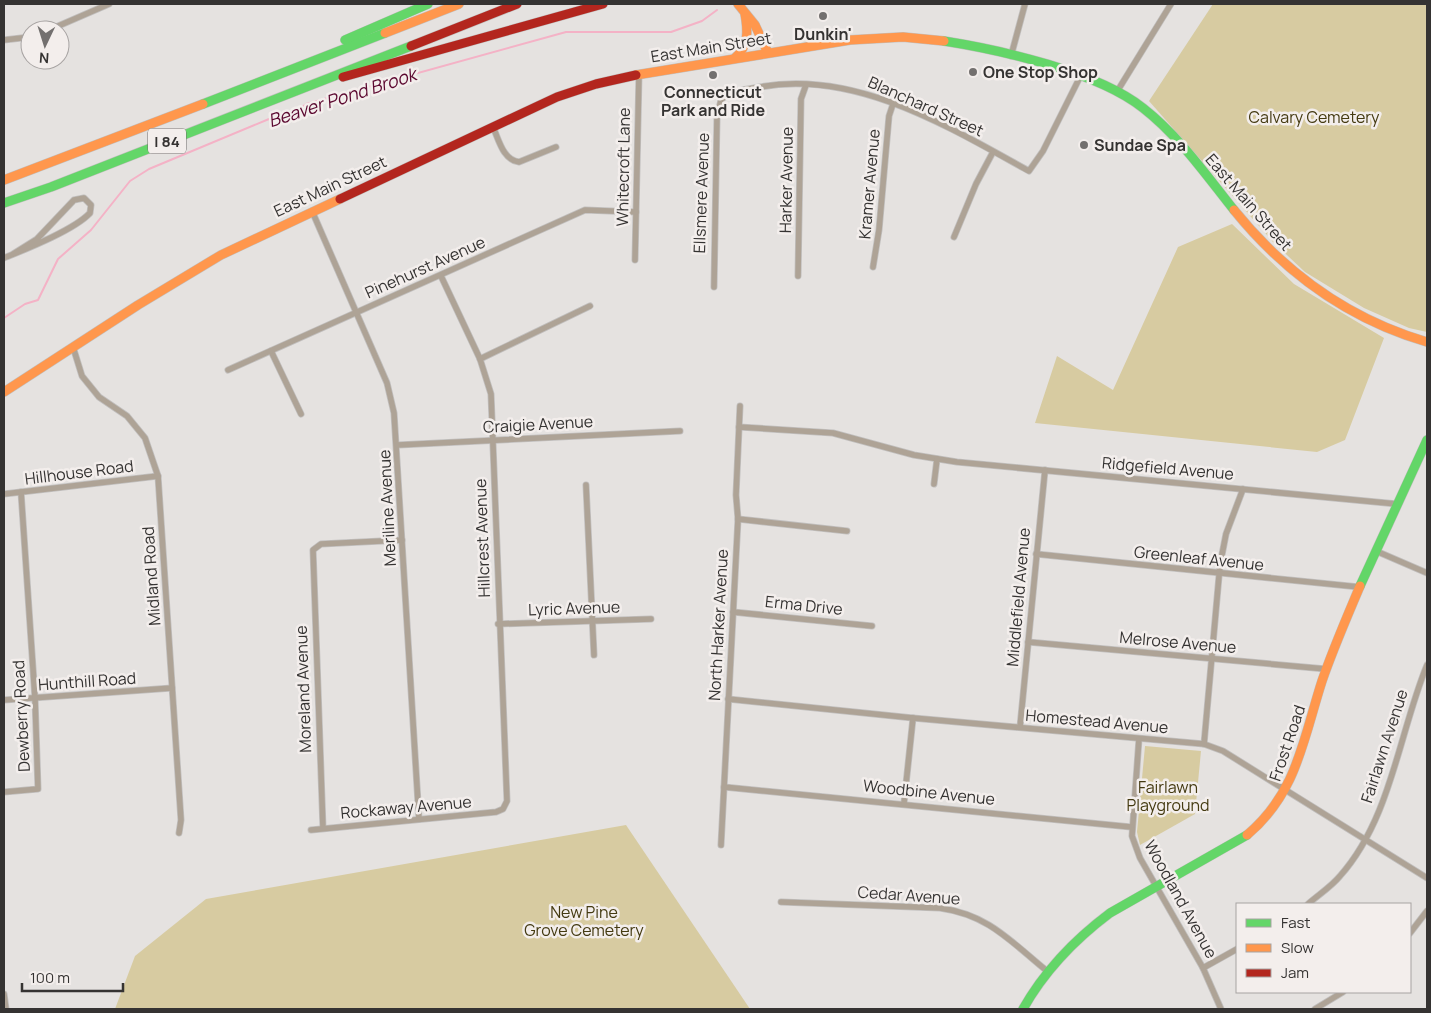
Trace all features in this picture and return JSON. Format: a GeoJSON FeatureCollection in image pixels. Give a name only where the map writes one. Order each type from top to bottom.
{"type":"FeatureCollection","features":[{"type":"Feature","properties":{"kind":"main road"},"geometry":{"type":"LineString","coordinates":[[322,58],[337,44],[428,4]]}},
{"type":"Feature","properties":{"kind":"main road","name":"I 84"},"geometry":{"type":"LineString","coordinates":[[4,180],[58,162],[459,4]]}},
{"type":"Feature","properties":{"kind":"main road","name":"I 84"},"geometry":{"type":"LineString","coordinates":[[4,203],[51,187],[517,4]]}},
{"type":"Feature","properties":{"kind":"main road"},"geometry":{"type":"LineString","coordinates":[[330,77],[361,74],[603,4]]}},
{"type":"Feature","properties":{"kind":"main road"},"geometry":{"type":"LineString","coordinates":[[738,4],[758,30],[768,53]]}},
{"type":"Feature","properties":{"kind":"main road"},"geometry":{"type":"LineString","coordinates":[[734,59],[747,44],[748,32],[744,11]]}},
{"type":"Feature","properties":{"kind":"main road","name":"East Main Street"},"geometry":{"type":"LineString","coordinates":[[4,392],[210,261],[312,211],[573,91],[640,74],[850,40],[894,37],[944,40],[1081,75],[1118,90],[1141,106],[1168,130],[1247,226],[1283,264],[1319,291],[1361,316],[1398,333],[1427,342]]}},
{"type":"Feature","properties":{"kind":"main road","name":"Frost Road"},"geometry":{"type":"LineString","coordinates":[[1024,1009],[1047,972],[1066,948],[1091,926],[1110,913],[1250,834],[1270,814],[1287,790],[1299,762],[1326,669],[1359,587],[1427,440]]}},
{"type":"Feature","properties":{"kind":"street"},"geometry":{"type":"LineString","coordinates":[[70,21],[109,4]]}},
{"type":"Feature","properties":{"kind":"street"},"geometry":{"type":"LineString","coordinates":[[1011,56],[1025,4]]}},
{"type":"Feature","properties":{"kind":"street"},"geometry":{"type":"LineString","coordinates":[[1118,90],[1171,4]]}},
{"type":"Feature","properties":{"kind":"street"},"geometry":{"type":"LineString","coordinates":[[4,40],[20,38]]}},
{"type":"Feature","properties":{"kind":"street","name":"Whitecroft Lane"},"geometry":{"type":"LineString","coordinates":[[635,260],[640,74]]}},
{"type":"Feature","properties":{"kind":"street","name":"Blanchard Street"},"geometry":{"type":"LineString","coordinates":[[721,100],[730,93],[775,84],[855,90],[893,104],[1028,171],[1043,151],[1081,75]]}},
{"type":"Feature","properties":{"kind":"street","name":"Harker Avenue"},"geometry":{"type":"LineString","coordinates":[[798,276],[801,99],[806,85]]}},
{"type":"Feature","properties":{"kind":"street","name":"Ellsmere Avenue"},"geometry":{"type":"LineString","coordinates":[[714,287],[717,117],[721,100]]}},
{"type":"Feature","properties":{"kind":"street","name":"Kramer Avenue"},"geometry":{"type":"LineString","coordinates":[[873,267],[879,230],[889,116],[893,104]]}},
{"type":"Feature","properties":{"kind":"street"},"geometry":{"type":"LineString","coordinates":[[492,127],[508,159],[514,161],[519,162],[556,147]]}},
{"type":"Feature","properties":{"kind":"street"},"geometry":{"type":"LineString","coordinates":[[954,237],[976,184],[993,152]]}},
{"type":"Feature","properties":{"kind":"street"},"geometry":{"type":"LineString","coordinates":[[4,258],[13,254],[82,221],[90,213],[91,205],[84,198],[74,200],[36,239],[13,254]]}},
{"type":"Feature","properties":{"kind":"street","name":"Pinehurst Avenue"},"geometry":{"type":"LineString","coordinates":[[228,370],[585,210],[636,212]]}},
{"type":"Feature","properties":{"kind":"street","name":"Meriline Avenue"},"geometry":{"type":"LineString","coordinates":[[312,211],[386,382],[394,413],[398,445],[419,819]]}},
{"type":"Feature","properties":{"kind":"street","name":"Hillcrest Avenue"},"geometry":{"type":"LineString","coordinates":[[441,276],[480,360],[490,394],[498,624],[507,801],[503,810]]}},
{"type":"Feature","properties":{"kind":"street"},"geometry":{"type":"LineString","coordinates":[[480,360],[590,306]]}},
{"type":"Feature","properties":{"kind":"street","name":"Midland Road"},"geometry":{"type":"LineString","coordinates":[[73,347],[82,376],[99,397],[127,416],[145,438],[158,476],[181,820],[179,833]]}},
{"type":"Feature","properties":{"kind":"street"},"geometry":{"type":"LineString","coordinates":[[271,351],[301,414]]}},
{"type":"Feature","properties":{"kind":"street","name":"North Harker Avenue"},"geometry":{"type":"LineString","coordinates":[[721,845],[738,520],[736,495],[740,406]]}},
{"type":"Feature","properties":{"kind":"street","name":"Ridgefield Avenue"},"geometry":{"type":"LineString","coordinates":[[739,427],[833,433],[937,459],[1397,504]]}},
{"type":"Feature","properties":{"kind":"street","name":"Craigie Avenue"},"geometry":{"type":"LineString","coordinates":[[398,445],[680,431]]}},
{"type":"Feature","properties":{"kind":"street"},"geometry":{"type":"LineString","coordinates":[[934,484],[937,459]]}},
{"type":"Feature","properties":{"kind":"street","name":"Middlefield Avenue"},"geometry":{"type":"LineString","coordinates":[[1020,727],[1045,470]]}},
{"type":"Feature","properties":{"kind":"street","name":"Hillhouse Road"},"geometry":{"type":"LineString","coordinates":[[4,494],[158,476]]}},
{"type":"Feature","properties":{"kind":"street"},"geometry":{"type":"LineString","coordinates":[[586,485],[594,655]]}},
{"type":"Feature","properties":{"kind":"street"},"geometry":{"type":"LineString","coordinates":[[1204,744],[1219,574],[1226,534],[1243,489]]}},
{"type":"Feature","properties":{"kind":"street","name":"Dewberry Road"},"geometry":{"type":"LineString","coordinates":[[4,792],[38,789],[35,698],[22,492]]}},
{"type":"Feature","properties":{"kind":"street"},"geometry":{"type":"LineString","coordinates":[[738,520],[847,531]]}},
{"type":"Feature","properties":{"kind":"street","name":"Moreland Avenue"},"geometry":{"type":"LineString","coordinates":[[323,828],[313,550],[321,544],[402,540]]}},
{"type":"Feature","properties":{"kind":"street"},"geometry":{"type":"LineString","coordinates":[[1376,551],[1427,573]]}},
{"type":"Feature","properties":{"kind":"street","name":"Greenleaf Avenue"},"geometry":{"type":"LineString","coordinates":[[1036,554],[1359,587]]}},
{"type":"Feature","properties":{"kind":"street","name":"Erma Drive"},"geometry":{"type":"LineString","coordinates":[[733,612],[872,626]]}},
{"type":"Feature","properties":{"kind":"street","name":"Lyric Avenue"},"geometry":{"type":"LineString","coordinates":[[498,624],[651,619]]}},
{"type":"Feature","properties":{"kind":"street","name":"Melrose Avenue"},"geometry":{"type":"LineString","coordinates":[[1028,642],[1326,669]]}},
{"type":"Feature","properties":{"kind":"street","name":"Fairlawn Avenue"},"geometry":{"type":"LineString","coordinates":[[1309,903],[1340,876],[1365,838],[1390,781],[1419,685],[1427,665]]}},
{"type":"Feature","properties":{"kind":"street","name":"Hunthill Road"},"geometry":{"type":"LineString","coordinates":[[4,700],[172,688]]}},
{"type":"Feature","properties":{"kind":"street","name":"Homestead Avenue"},"geometry":{"type":"LineString","coordinates":[[728,700],[1204,744],[1223,751],[1427,878]]}},
{"type":"Feature","properties":{"kind":"street"},"geometry":{"type":"LineString","coordinates":[[904,803],[913,718]]}},
{"type":"Feature","properties":{"kind":"street","name":"Woodland Avenue"},"geometry":{"type":"LineString","coordinates":[[1139,739],[1131,827],[1140,858],[1203,968],[1222,1009]]}},
{"type":"Feature","properties":{"kind":"street","name":"Woodbine Avenue"},"geometry":{"type":"LineString","coordinates":[[724,787],[904,803],[1131,827]]}},
{"type":"Feature","properties":{"kind":"street","name":"Rockaway Avenue"},"geometry":{"type":"LineString","coordinates":[[311,830],[503,810]]}},
{"type":"Feature","properties":{"kind":"street","name":"Cedar Avenue"},"geometry":{"type":"LineString","coordinates":[[780,902],[940,908],[963,911],[989,924],[1047,972]]}},
{"type":"Feature","properties":{"kind":"street"},"geometry":{"type":"LineString","coordinates":[[1411,932],[1427,911]]}},
{"type":"Feature","properties":{"kind":"street"},"geometry":{"type":"LineString","coordinates":[[1203,968],[1236,950]]}},
{"type":"Feature","properties":{"kind":"street"},"geometry":{"type":"LineString","coordinates":[[1315,1009],[1341,993]]}},
{"type":"Feature","properties":{"kind":"street"},"geometry":{"type":"LineString","coordinates":[[4,994],[6,1009]]}},
{"type":"Feature","properties":{"kind":"green space","name":"Calvary Cemetery"},"geometry":{"type":"Polygon","coordinates":[[[1213,4],[1427,4],[1427,332],[1409,328],[1364,308],[1305,272],[1273,242],[1149,101],[1213,4]]]}},
{"type":"Feature","properties":{"kind":"green space"},"geometry":{"type":"Polygon","coordinates":[[[1232,224],[1294,284],[1384,338],[1345,440],[1317,452],[1035,423],[1057,356],[1113,390],[1178,247],[1232,224]]]}},
{"type":"Feature","properties":{"kind":"green space","name":"Fairlawn Playground"},"geometry":{"type":"Polygon","coordinates":[[[1145,746],[1201,751],[1195,814],[1140,845],[1137,832],[1145,746]]]}},
{"type":"Feature","properties":{"kind":"green space","name":"New Pine Grove Cemetery"},"geometry":{"type":"Polygon","coordinates":[[[626,825],[750,1009],[115,1009],[135,956],[206,899],[626,825]]]}},
{"type":"Feature","properties":{"kind":"waterway","name":"Beaver Pond Brook"},"geometry":{"type":"LineString","coordinates":[[4,318],[25,304],[38,300],[58,259],[91,230],[130,181],[149,169],[269,119],[297,111],[306,104],[566,32],[671,32],[702,21],[717,10]]}},
{"type":"Feature","properties":{"kind":"traffic: fast"},"geometry":{"type":"LineString","coordinates":[[345,40],[428,4]]}},
{"type":"Feature","properties":{"kind":"traffic: fast"},"geometry":{"type":"LineString","coordinates":[[203,104],[385,33]]}},
{"type":"Feature","properties":{"kind":"traffic: fast"},"geometry":{"type":"LineString","coordinates":[[944,41],[993,50],[1048,64],[1075,73],[1124,95],[1156,119],[1192,156],[1234,210]]}},
{"type":"Feature","properties":{"kind":"traffic: fast"},"geometry":{"type":"LineString","coordinates":[[4,203],[51,187],[411,46]]}},
{"type":"Feature","properties":{"kind":"traffic: fast"},"geometry":{"type":"LineString","coordinates":[[1360,586],[1427,440]]}},
{"type":"Feature","properties":{"kind":"traffic: fast"},"geometry":{"type":"LineString","coordinates":[[1023,1009],[1041,981],[1061,956],[1110,913],[1247,835]]}},
{"type":"Feature","properties":{"kind":"traffic: slow"},"geometry":{"type":"LineString","coordinates":[[385,33],[459,4]]}},
{"type":"Feature","properties":{"kind":"traffic: slow"},"geometry":{"type":"LineString","coordinates":[[738,4],[755,25],[768,53]]}},
{"type":"Feature","properties":{"kind":"traffic: slow"},"geometry":{"type":"LineString","coordinates":[[735,58],[745,43],[747,26],[745,14]]}},
{"type":"Feature","properties":{"kind":"traffic: slow"},"geometry":{"type":"LineString","coordinates":[[636,75],[850,40],[903,37],[944,41]]}},
{"type":"Feature","properties":{"kind":"traffic: slow"},"geometry":{"type":"LineString","coordinates":[[4,180],[203,104]]}},
{"type":"Feature","properties":{"kind":"traffic: slow"},"geometry":{"type":"LineString","coordinates":[[4,392],[138,305],[221,255],[340,199]]}},
{"type":"Feature","properties":{"kind":"traffic: slow"},"geometry":{"type":"LineString","coordinates":[[1234,210],[1275,254],[1320,291],[1371,321],[1427,342]]}},
{"type":"Feature","properties":{"kind":"traffic: slow"},"geometry":{"type":"LineString","coordinates":[[1247,835],[1264,819],[1288,783],[1303,745],[1326,669],[1360,586]]}},
{"type":"Feature","properties":{"kind":"traffic: jam"},"geometry":{"type":"LineString","coordinates":[[411,46],[517,4]]}},
{"type":"Feature","properties":{"kind":"traffic: jam"},"geometry":{"type":"LineString","coordinates":[[343,77],[603,4]]}},
{"type":"Feature","properties":{"kind":"traffic: jam"},"geometry":{"type":"LineString","coordinates":[[340,199],[557,97],[596,84],[636,75]]}},
{"type":"Feature","properties":{"kind":"place","name":"Dunkin'"},"geometry":{"type":"Point","coordinates":[823,16]}},
{"type":"Feature","properties":{"kind":"place","name":"One Stop Shop"},"geometry":{"type":"Point","coordinates":[973,72]}},
{"type":"Feature","properties":{"kind":"place","name":"Connecticut Park and Ride"},"geometry":{"type":"Point","coordinates":[713,75]}},
{"type":"Feature","properties":{"kind":"place","name":"Sundae Spa"},"geometry":{"type":"Point","coordinates":[1084,145]}}]}
